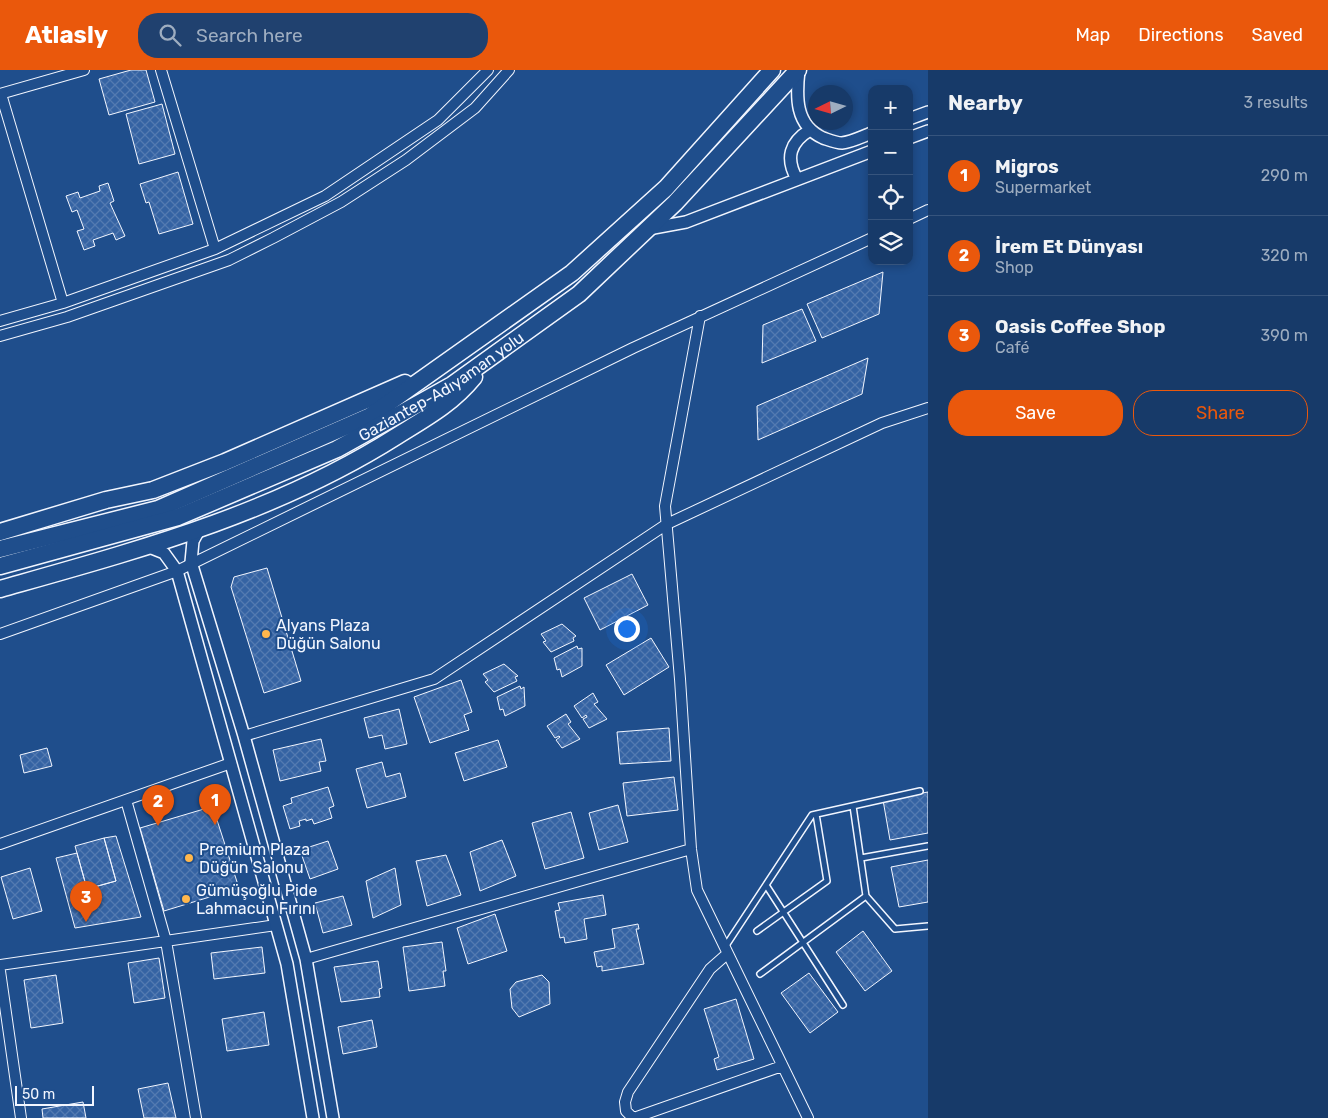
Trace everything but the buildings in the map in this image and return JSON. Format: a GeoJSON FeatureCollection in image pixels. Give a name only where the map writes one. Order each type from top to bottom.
{"type":"FeatureCollection","features":[{"type":"Feature","properties":{"kind":"highway","name":"Gaziantep-Adıyaman yolu"},"geometry":{"type":"LineString","coordinates":[[0,549],[158,509],[370,416],[572,273],[666,188],[772,70]]}},
{"type":"Feature","properties":{"kind":"highway","name":"Gaziantep-Adıyaman yolu"},"geometry":{"type":"LineString","coordinates":[[0,566],[178,517],[337,449],[452,386],[579,294],[682,196],[799,70]]}},
{"type":"Feature","properties":{"kind":"highway"},"geometry":{"type":"LineString","coordinates":[[0,589],[149,547],[199,530],[240,515],[357,461],[459,396],[487,361]]}},
{"type":"Feature","properties":{"kind":"highway"},"geometry":{"type":"LineString","coordinates":[[0,532],[106,500],[153,490],[225,462],[367,398],[430,373]]}},
{"type":"Feature","properties":{"kind":"street"},"geometry":{"type":"LineString","coordinates":[[63,303],[1,94],[84,70]]}},
{"type":"Feature","properties":{"kind":"street"},"geometry":{"type":"LineString","coordinates":[[161,70],[215,249]]}},
{"type":"Feature","properties":{"kind":"street"},"geometry":{"type":"LineString","coordinates":[[0,321],[63,303],[215,249],[325,196],[438,120],[488,70]]}},
{"type":"Feature","properties":{"kind":"street"},"geometry":{"type":"LineString","coordinates":[[0,336],[66,317],[229,260],[273,238],[341,202],[406,160],[474,108],[509,70]]}},
{"type":"Feature","properties":{"kind":"street"},"geometry":{"type":"LineString","coordinates":[[799,70],[798,106],[800,115],[808,127]]}},
{"type":"Feature","properties":{"kind":"street"},"geometry":{"type":"LineString","coordinates":[[913,118],[928,112]]}},
{"type":"Feature","properties":{"kind":"street"},"geometry":{"type":"LineString","coordinates":[[797,179],[789,161],[792,148],[802,135],[810,130],[826,139],[841,143],[868,134]]}},
{"type":"Feature","properties":{"kind":"street"},"geometry":{"type":"LineString","coordinates":[[913,137],[928,131]]}},
{"type":"Feature","properties":{"kind":"street"},"geometry":{"type":"LineString","coordinates":[[648,229],[686,222],[868,152]]}},
{"type":"Feature","properties":{"kind":"street"},"geometry":{"type":"LineString","coordinates":[[913,218],[928,210]]}},
{"type":"Feature","properties":{"kind":"street"},"geometry":{"type":"LineString","coordinates":[[0,634],[177,571],[192,562],[700,316],[868,240]]}},
{"type":"Feature","properties":{"kind":"street"},"geometry":{"type":"LineString","coordinates":[[700,316],[665,506],[691,848],[697,890],[808,1118]]}},
{"type":"Feature","properties":{"kind":"street"},"geometry":{"type":"LineString","coordinates":[[244,736],[434,679],[667,524],[882,423],[928,408]]}},
{"type":"Feature","properties":{"kind":"street"},"geometry":{"type":"LineString","coordinates":[[199,530],[193,540],[192,562],[244,736],[306,959],[333,1118]]}},
{"type":"Feature","properties":{"kind":"street"},"geometry":{"type":"LineString","coordinates":[[149,547],[164,553],[177,571],[287,964],[313,1118]]}},
{"type":"Feature","properties":{"kind":"street"},"geometry":{"type":"LineString","coordinates":[[0,844],[231,763]]}},
{"type":"Feature","properties":{"kind":"street"},"geometry":{"type":"LineString","coordinates":[[126,800],[166,941],[196,1118]]}},
{"type":"Feature","properties":{"kind":"street"},"geometry":{"type":"LineString","coordinates":[[306,959],[691,848]]}},
{"type":"Feature","properties":{"kind":"street"},"geometry":{"type":"LineString","coordinates":[[0,965],[276,924]]}},
{"type":"Feature","properties":{"kind":"street"},"geometry":{"type":"LineString","coordinates":[[726,951],[710,969],[628,1092],[625,1102],[626,1112],[633,1118],[782,1066]]}},
{"type":"Feature","properties":{"kind":"street"},"geometry":{"type":"LineString","coordinates":[[0,971],[21,1118]]}},
{"type":"Feature","properties":{"kind":"lane"},"geometry":{"type":"LineString","coordinates":[[726,951],[812,815],[920,791]]}},
{"type":"Feature","properties":{"kind":"lane"},"geometry":{"type":"LineString","coordinates":[[852,806],[866,896],[895,929],[928,926]]}},
{"type":"Feature","properties":{"kind":"lane"},"geometry":{"type":"LineString","coordinates":[[757,931],[826,882],[816,814]]}},
{"type":"Feature","properties":{"kind":"lane"},"geometry":{"type":"LineString","coordinates":[[861,858],[928,846]]}},
{"type":"Feature","properties":{"kind":"lane"},"geometry":{"type":"LineString","coordinates":[[766,885],[843,1005]]}},
{"type":"Feature","properties":{"kind":"lane"},"geometry":{"type":"LineString","coordinates":[[760,974],[866,896]]}},
{"type":"Feature","properties":{"kind":"place","name":"Alyans Plaza Düğün Salonu"},"geometry":{"type":"Point","coordinates":[266,634]}},
{"type":"Feature","properties":{"kind":"place","name":"Migros"},"geometry":{"type":"Point","coordinates":[215,825]}},
{"type":"Feature","properties":{"kind":"place","name":"İrem Et Dünyası"},"geometry":{"type":"Point","coordinates":[158,826]}},
{"type":"Feature","properties":{"kind":"place","name":"Premium Plaza Düğün Salonu"},"geometry":{"type":"Point","coordinates":[189,858]}},
{"type":"Feature","properties":{"kind":"place","name":"Gümüşoğlu Pide Lahmacun Fırını"},"geometry":{"type":"Point","coordinates":[186,899]}},
{"type":"Feature","properties":{"kind":"place","name":"Oasis Coffee Shop"},"geometry":{"type":"Point","coordinates":[86,922]}}]}
